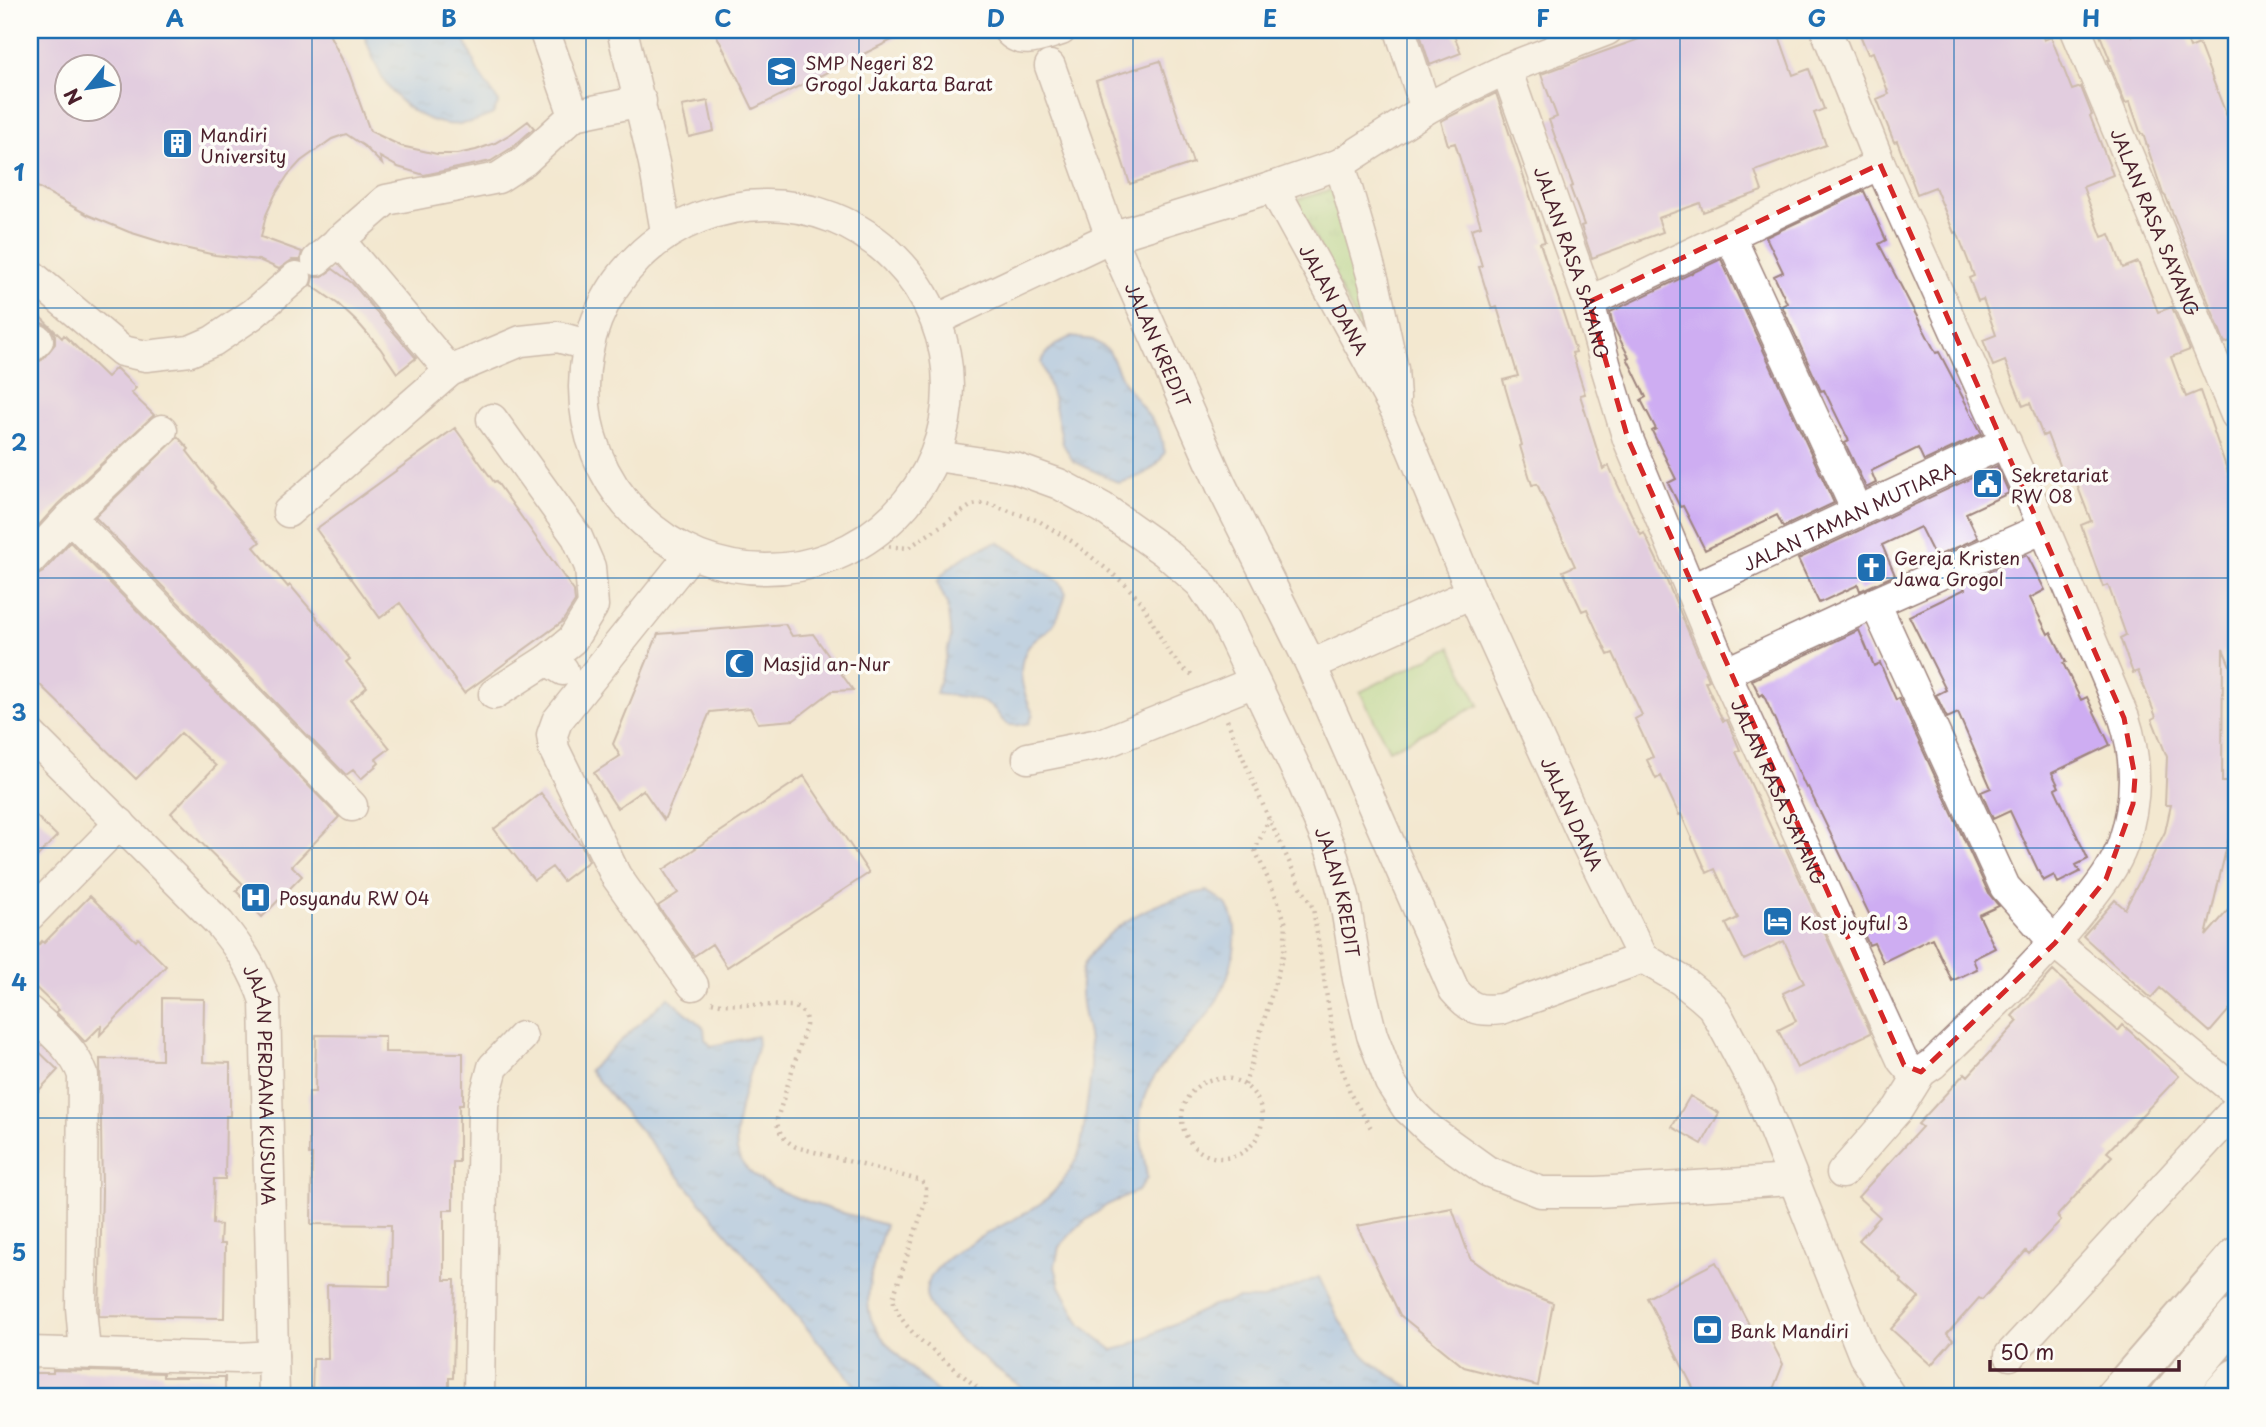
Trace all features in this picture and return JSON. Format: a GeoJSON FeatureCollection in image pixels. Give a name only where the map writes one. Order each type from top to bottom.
{"type":"FeatureCollection","features":[{"type":"Feature","properties":{"kind":"highway"},"geometry":{"type":"LineString","coordinates":[[2115,1397],[2236,1258]]}},
{"type":"Feature","properties":{"kind":"highway"},"geometry":{"type":"LineString","coordinates":[[2146,1397],[2236,1289]]}},
{"type":"Feature","properties":{"kind":"highway"},"geometry":{"type":"LineString","coordinates":[[2169,1397],[2236,1317]]}},
{"type":"Feature","properties":{"kind":"street"},"geometry":{"type":"LineString","coordinates":[[544,30],[573,115]]}},
{"type":"Feature","properties":{"kind":"street"},"geometry":{"type":"LineString","coordinates":[[622,30],[640,101],[666,232]]}},
{"type":"Feature","properties":{"kind":"street"},"geometry":{"type":"LineString","coordinates":[[1008,30],[1013,36],[1027,41],[1061,30]]}},
{"type":"Feature","properties":{"kind":"street"},"geometry":{"type":"LineString","coordinates":[[1401,30],[1426,109]]}},
{"type":"Feature","properties":{"kind":"street"},"geometry":{"type":"LineString","coordinates":[[936,320],[1111,237],[1340,164],[1426,109],[1510,78],[1607,30]]}},
{"type":"Feature","properties":{"kind":"street"},"geometry":{"type":"LineString","coordinates":[[1826,30],[1880,164],[2044,528],[2128,730],[2135,777],[2133,804],[2123,846],[2106,879],[2055,943],[1933,1065],[1920,1072],[1898,1108],[1842,1173]]}},
{"type":"Feature","properties":{"kind":"street","name":"JALAN RASA SAYANG"},"geometry":{"type":"LineString","coordinates":[[2076,30],[2236,415]]}},
{"type":"Feature","properties":{"kind":"street","name":"JALAN KREDIT"},"geometry":{"type":"LineString","coordinates":[[1050,66],[1111,237],[1221,485],[1311,665],[1454,990],[1465,1002],[1477,1009],[1500,1009],[1643,958]]}},
{"type":"Feature","properties":{"kind":"street","name":"JALAN RASA SAYANG"},"geometry":{"type":"LineString","coordinates":[[1510,78],[1589,302],[1628,439],[1690,590],[1725,673],[1904,1065],[1913,1073],[1920,1072]]}},
{"type":"Feature","properties":{"kind":"street"},"geometry":{"type":"LineString","coordinates":[[30,274],[122,351],[146,356],[190,351],[213,341],[253,314],[386,200],[498,178],[524,161],[573,115],[640,101]]}},
{"type":"Feature","properties":{"kind":"street","name":"JALAN DANA"},"geometry":{"type":"LineString","coordinates":[[1340,164],[1374,282],[1393,369],[1396,411]]}},
{"type":"Feature","properties":{"kind":"street"},"geometry":{"type":"LineString","coordinates":[[1589,302],[1880,164]]}},
{"type":"Feature","properties":{"kind":"street","name":"JALAN DANA"},"geometry":{"type":"LineString","coordinates":[[1273,187],[1396,411],[1472,593],[1586,843],[1643,958]]}},
{"type":"Feature","properties":{"kind":"street"},"geometry":{"type":"LineString","coordinates":[[790,204],[851,224],[902,264],[936,320],[949,388],[936,456],[906,506],[861,544],[807,566],[748,570],[691,554],[639,519],[602,468],[584,408],[587,345],[615,281],[666,232],[725,207],[790,204]]}},
{"type":"Feature","properties":{"kind":"street"},"geometry":{"type":"LineString","coordinates":[[1730,236],[1857,510]]}},
{"type":"Feature","properties":{"kind":"street"},"geometry":{"type":"LineString","coordinates":[[340,240],[450,371]]}},
{"type":"Feature","properties":{"kind":"street"},"geometry":{"type":"LineString","coordinates":[[288,512],[450,371],[521,341],[558,337],[587,345]]}},
{"type":"Feature","properties":{"kind":"street"},"geometry":{"type":"LineString","coordinates":[[492,419],[577,537],[590,567],[593,606],[572,640],[547,660],[494,694]]}},
{"type":"Feature","properties":{"kind":"street"},"geometry":{"type":"LineString","coordinates":[[30,560],[70,517],[162,430]]}},
{"type":"Feature","properties":{"kind":"street","name":"JALAN TAMAN MUTIARA"},"geometry":{"type":"LineString","coordinates":[[1690,590],[2006,442]]}},
{"type":"Feature","properties":{"kind":"street","name":"JALAN KREDIT"},"geometry":{"type":"LineString","coordinates":[[936,456],[1014,468],[1059,484],[1103,508],[1165,552],[1201,584],[1226,620],[1331,850],[1344,897],[1358,978],[1372,1035],[1390,1082],[1407,1108],[1430,1130],[1487,1171],[1541,1192],[1597,1192],[1794,1180]]}},
{"type":"Feature","properties":{"kind":"street"},"geometry":{"type":"LineString","coordinates":[[70,517],[352,806]]}},
{"type":"Feature","properties":{"kind":"street"},"geometry":{"type":"LineString","coordinates":[[1725,673],[2044,528]]}},
{"type":"Feature","properties":{"kind":"street"},"geometry":{"type":"LineString","coordinates":[[691,554],[557,721],[552,735],[554,749],[616,876],[693,985]]}},
{"type":"Feature","properties":{"kind":"street"},"geometry":{"type":"LineString","coordinates":[[1311,665],[1472,593]]}},
{"type":"Feature","properties":{"kind":"street"},"geometry":{"type":"LineString","coordinates":[[1875,603],[2005,887],[2055,943],[2236,1092]]}},
{"type":"Feature","properties":{"kind":"street"},"geometry":{"type":"LineString","coordinates":[[547,660],[587,685]]}},
{"type":"Feature","properties":{"kind":"street"},"geometry":{"type":"LineString","coordinates":[[1028,758],[1114,740],[1254,682]]}},
{"type":"Feature","properties":{"kind":"street","name":"JALAN PERDANA KUSUMA"},"geometry":{"type":"LineString","coordinates":[[30,734],[219,924],[256,974],[265,1001],[274,1397]]}},
{"type":"Feature","properties":{"kind":"street"},"geometry":{"type":"LineString","coordinates":[[30,915],[120,823]]}},
{"type":"Feature","properties":{"kind":"street"},"geometry":{"type":"LineString","coordinates":[[1643,958],[1681,980],[1712,1006],[1759,1093],[1864,1356],[1891,1397]]}},
{"type":"Feature","properties":{"kind":"street"},"geometry":{"type":"LineString","coordinates":[[30,1012],[78,1061],[83,1075],[81,1308],[85,1352]]}},
{"type":"Feature","properties":{"kind":"street"},"geometry":{"type":"LineString","coordinates":[[479,1397],[483,1104],[493,1067],[522,1037]]}},
{"type":"Feature","properties":{"kind":"street"},"geometry":{"type":"LineString","coordinates":[[2010,1355],[2236,1109]]}},
{"type":"Feature","properties":{"kind":"street"},"geometry":{"type":"LineString","coordinates":[[30,1352],[238,1358],[273,1356]]}},
{"type":"Feature","properties":{"kind":"path"},"geometry":{"type":"LineString","coordinates":[[1245,1085],[1284,953],[1286,924],[1278,899],[1255,850],[1269,819]]}},
{"type":"Feature","properties":{"kind":"path"},"geometry":{"type":"LineString","coordinates":[[693,985],[698,992],[714,1002],[792,1006],[804,1013],[806,1026],[777,1119],[778,1129],[788,1142],[796,1147],[922,1181],[926,1186],[926,1200],[893,1298],[894,1304],[910,1330],[920,1340],[989,1397]]}},
{"type":"Feature","properties":{"kind":"path"},"geometry":{"type":"LineString","coordinates":[[1223,1077],[1245,1085],[1254,1093],[1260,1104],[1261,1127],[1257,1138],[1239,1154],[1228,1157],[1216,1157],[1195,1147],[1187,1137],[1182,1114],[1191,1092],[1200,1084],[1223,1077]]}},
{"type":"Feature","properties":{"kind":"highlighted area"},"geometry":{"type":"Polygon","coordinates":[[[1880,164],[2124,718],[2135,777],[2133,804],[2106,879],[2055,943],[1921,1072],[1904,1065],[1628,439],[1589,302],[1880,164]]]}},
{"type":"Feature","properties":{"kind":"green space"},"geometry":{"type":"Polygon","coordinates":[[[1339,187],[1381,343],[1369,346],[1296,200],[1339,187]]]}},
{"type":"Feature","properties":{"kind":"green space"},"geometry":{"type":"Polygon","coordinates":[[[1451,647],[1479,705],[1389,750],[1360,692],[1451,647]]]}},
{"type":"Feature","properties":{"kind":"water"},"geometry":{"type":"Polygon","coordinates":[[[362,30],[461,30],[478,72],[499,102],[493,114],[474,122],[453,124],[427,119],[415,112],[394,94],[386,83],[362,30]]]}},
{"type":"Feature","properties":{"kind":"water"},"geometry":{"type":"Polygon","coordinates":[[[1071,337],[1093,340],[1109,351],[1123,381],[1159,430],[1165,452],[1147,472],[1119,483],[1073,461],[1063,444],[1054,401],[1041,362],[1053,347],[1071,337]]]}},
{"type":"Feature","properties":{"kind":"water"},"geometry":{"type":"Polygon","coordinates":[[[998,542],[1060,582],[1066,593],[1056,620],[1024,654],[1022,680],[1033,714],[1029,723],[1018,725],[1006,723],[993,708],[981,701],[936,694],[951,637],[947,604],[937,582],[964,557],[998,542]]]}},
{"type":"Feature","properties":{"kind":"water"},"geometry":{"type":"Polygon","coordinates":[[[1207,891],[1226,904],[1233,919],[1235,946],[1228,976],[1209,1013],[1164,1063],[1149,1085],[1140,1118],[1147,1178],[1138,1191],[1107,1205],[1077,1227],[1059,1247],[1055,1266],[1060,1286],[1081,1325],[1113,1350],[1125,1347],[1210,1307],[1238,1299],[1264,1299],[1319,1277],[1339,1319],[1358,1348],[1380,1368],[1424,1397],[1133,1397],[1104,1392],[1030,1392],[964,1343],[937,1315],[929,1302],[926,1291],[931,1277],[942,1263],[1045,1200],[1063,1180],[1077,1158],[1083,1135],[1091,1071],[1081,990],[1081,974],[1090,955],[1111,932],[1136,915],[1177,898],[1207,891]]]}},
{"type":"Feature","properties":{"kind":"water"},"geometry":{"type":"Polygon","coordinates":[[[668,997],[704,1028],[705,1039],[711,1046],[757,1036],[758,1045],[737,1124],[737,1150],[743,1165],[757,1178],[800,1199],[885,1225],[869,1290],[872,1322],[900,1357],[943,1397],[865,1397],[589,1070],[668,997]]]}},
{"type":"Feature","properties":{"kind":"building","name":"Mandiri University"},"geometry":{"type":"Polygon","coordinates":[[[30,30],[327,30],[349,73],[370,131],[401,146],[437,154],[457,154],[495,143],[528,121],[534,128],[513,147],[491,161],[424,175],[398,167],[380,157],[382,164],[364,146],[346,134],[332,139],[301,161],[288,175],[266,215],[261,237],[302,252],[300,260],[292,260],[279,269],[259,260],[215,255],[171,245],[88,215],[30,183],[30,30]]]}},
{"type":"Feature","properties":{"kind":"building","name":"SMP Negeri 82 Grogol Jakarta Barat"},"geometry":{"type":"Polygon","coordinates":[[[714,30],[912,30],[753,109],[714,30]]]}},
{"type":"Feature","properties":{"kind":"building"},"geometry":{"type":"Polygon","coordinates":[[[1429,30],[1452,30],[1461,53],[1430,65],[1420,34],[1429,30]]]}},
{"type":"Feature","properties":{"kind":"building"},"geometry":{"type":"Polygon","coordinates":[[[1664,30],[1777,30],[1793,75],[1809,69],[1824,109],[1814,113],[1826,145],[1755,171],[1762,191],[1703,212],[1700,203],[1658,218],[1663,232],[1592,258],[1581,226],[1584,225],[1570,187],[1573,186],[1549,120],[1557,117],[1541,74],[1664,30]]]}},
{"type":"Feature","properties":{"kind":"building"},"geometry":{"type":"Polygon","coordinates":[[[1858,30],[2040,30],[2044,40],[2051,37],[2072,90],[2081,87],[2113,175],[2083,187],[2102,237],[2110,234],[2123,268],[2138,262],[2158,312],[2172,307],[2190,350],[2171,357],[2186,397],[2200,391],[2236,496],[2236,680],[2223,649],[2222,782],[2236,782],[2236,815],[2206,936],[2236,901],[2236,1002],[2210,1032],[2160,988],[2151,998],[2083,936],[2115,900],[2125,909],[2165,832],[2171,805],[2165,805],[2167,757],[2152,719],[2156,717],[2138,671],[2133,673],[2120,638],[2126,635],[2108,585],[2103,587],[2081,525],[2091,521],[2074,477],[2065,481],[2047,434],[2043,436],[2030,403],[2023,406],[2005,361],[1993,366],[1983,340],[1996,335],[1983,299],[1978,301],[1969,278],[1974,276],[1957,232],[1954,233],[1935,187],[1917,194],[1897,141],[1894,142],[1877,99],[1889,94],[1873,52],[1868,54],[1858,30]]]}},
{"type":"Feature","properties":{"kind":"building"},"geometry":{"type":"Polygon","coordinates":[[[2098,30],[2130,30],[2132,36],[2151,30],[2183,30],[2190,48],[2199,44],[2228,119],[2236,116],[2236,339],[2225,343],[2163,194],[2143,134],[2130,102],[2125,103],[2098,30]]]}},
{"type":"Feature","properties":{"kind":"building"},"geometry":{"type":"Polygon","coordinates":[[[1160,61],[1193,163],[1130,184],[1096,81],[1160,61]]]}},
{"type":"Feature","properties":{"kind":"building"},"geometry":{"type":"Polygon","coordinates":[[[1496,93],[1545,242],[1540,243],[1576,352],[1572,353],[1585,394],[1580,395],[1603,469],[1609,466],[1641,535],[1644,533],[1666,579],[1709,680],[1705,682],[1723,721],[1727,720],[1740,750],[1736,752],[1780,847],[1784,845],[1871,1033],[1797,1068],[1778,1030],[1796,1021],[1783,993],[1804,983],[1784,941],[1744,960],[1726,924],[1738,918],[1715,869],[1707,873],[1661,776],[1656,779],[1647,760],[1653,757],[1635,719],[1642,715],[1613,653],[1608,655],[1587,609],[1582,611],[1563,571],[1575,566],[1537,484],[1532,485],[1503,380],[1518,376],[1497,307],[1492,309],[1471,229],[1481,226],[1455,143],[1448,145],[1441,121],[1496,93]]]}},
{"type":"Feature","properties":{"kind":"building"},"geometry":{"type":"Polygon","coordinates":[[[708,101],[714,131],[689,137],[682,106],[708,101]]]}},
{"type":"Feature","properties":{"kind":"building"},"geometry":{"type":"Polygon","coordinates":[[[1864,191],[1886,240],[1879,244],[1982,434],[1924,461],[1918,448],[1871,471],[1876,483],[1866,488],[1845,443],[1849,441],[1824,390],[1821,391],[1782,306],[1787,303],[1774,276],[1783,272],[1766,237],[1864,191]]]}},
{"type":"Feature","properties":{"kind":"building"},"geometry":{"type":"Polygon","coordinates":[[[1721,259],[1834,503],[1783,527],[1777,515],[1705,550],[1668,483],[1676,479],[1652,431],[1656,429],[1641,400],[1646,397],[1613,326],[1610,312],[1721,259]]]}},
{"type":"Feature","properties":{"kind":"building"},"geometry":{"type":"Polygon","coordinates":[[[333,269],[352,283],[416,358],[397,373],[360,325],[338,304],[311,285],[313,277],[321,277],[333,269]]]}},
{"type":"Feature","properties":{"kind":"building"},"geometry":{"type":"Polygon","coordinates":[[[30,307],[62,338],[64,335],[107,377],[116,368],[136,388],[131,393],[154,415],[58,504],[30,535],[30,365],[42,360],[55,344],[55,335],[50,327],[42,323],[30,325],[30,307]]]}},
{"type":"Feature","properties":{"kind":"building"},"geometry":{"type":"Polygon","coordinates":[[[455,428],[574,591],[575,602],[562,622],[464,693],[400,603],[380,618],[316,529],[455,428]]]}},
{"type":"Feature","properties":{"kind":"building"},"geometry":{"type":"Polygon","coordinates":[[[178,437],[214,488],[260,542],[254,547],[317,617],[350,659],[346,662],[367,687],[351,701],[390,748],[376,759],[379,763],[361,779],[353,770],[346,775],[95,517],[178,437]]]}},
{"type":"Feature","properties":{"kind":"building"},"geometry":{"type":"Polygon","coordinates":[[[1997,466],[2009,493],[1966,513],[1978,538],[1935,557],[1920,527],[1882,545],[1895,575],[1860,591],[1858,585],[1819,603],[1798,559],[1997,466]]]}},
{"type":"Feature","properties":{"kind":"building"},"geometry":{"type":"Polygon","coordinates":[[[70,542],[339,817],[292,866],[302,876],[262,917],[236,891],[243,884],[171,813],[216,766],[181,733],[136,779],[30,675],[30,577],[43,572],[70,542]]]}},
{"type":"Feature","properties":{"kind":"building"},"geometry":{"type":"Polygon","coordinates":[[[2027,555],[2045,590],[2030,598],[2066,662],[2063,663],[2081,700],[2087,697],[2110,745],[2052,773],[2059,787],[2055,789],[2088,859],[2076,865],[2080,872],[2058,883],[2054,875],[2043,881],[2010,811],[1993,819],[1981,792],[1991,788],[1958,713],[1947,718],[1936,695],[1946,690],[1909,616],[1965,589],[1962,584],[2027,555]]]}},
{"type":"Feature","properties":{"kind":"building","name":"Masjid an-Nur"},"geometry":{"type":"Polygon","coordinates":[[[785,624],[792,636],[813,634],[853,690],[832,691],[794,720],[758,723],[750,708],[710,712],[664,820],[643,790],[617,808],[594,773],[620,756],[613,744],[658,634],[785,624]]]}},
{"type":"Feature","properties":{"kind":"building"},"geometry":{"type":"Polygon","coordinates":[[[1859,630],[1874,666],[1880,663],[1896,700],[1899,698],[1989,894],[1999,906],[1979,915],[1995,948],[1973,959],[1977,969],[1952,981],[1932,938],[1883,962],[1874,943],[1869,945],[1861,928],[1873,922],[1808,787],[1806,788],[1763,694],[1760,696],[1752,680],[1859,630]]]}},
{"type":"Feature","properties":{"kind":"building"},"geometry":{"type":"Polygon","coordinates":[[[804,776],[869,873],[727,967],[712,944],[694,956],[658,906],[678,893],[663,870],[804,776]]]}},
{"type":"Feature","properties":{"kind":"building"},"geometry":{"type":"Polygon","coordinates":[[[541,793],[582,846],[589,861],[563,881],[552,867],[534,880],[494,829],[541,793]]]}},
{"type":"Feature","properties":{"kind":"building"},"geometry":{"type":"Polygon","coordinates":[[[30,810],[57,836],[30,864],[30,810]]]}},
{"type":"Feature","properties":{"kind":"building"},"geometry":{"type":"Polygon","coordinates":[[[90,896],[166,966],[100,1035],[101,1026],[85,1042],[56,1012],[59,1010],[30,982],[30,954],[90,896]]]}},
{"type":"Feature","properties":{"kind":"building"},"geometry":{"type":"Polygon","coordinates":[[[2053,971],[2118,1031],[2123,1025],[2179,1076],[2107,1152],[2112,1156],[2057,1216],[2061,1220],[2029,1254],[2026,1251],[1982,1300],[1979,1298],[1947,1334],[1953,1340],[1931,1365],[1891,1329],[1919,1298],[1859,1240],[1880,1217],[1858,1197],[1922,1127],[1918,1124],[1965,1073],[1968,1076],[2018,1021],[2012,1016],[2053,971]]]}},
{"type":"Feature","properties":{"kind":"building"},"geometry":{"type":"Polygon","coordinates":[[[162,998],[204,999],[203,1062],[230,1063],[230,1116],[226,1116],[225,1179],[214,1179],[213,1224],[221,1225],[220,1244],[225,1244],[224,1318],[99,1316],[102,1191],[100,1059],[162,1060],[162,998]]]}},
{"type":"Feature","properties":{"kind":"building"},"geometry":{"type":"Polygon","coordinates":[[[316,1035],[385,1036],[385,1052],[463,1053],[459,1162],[453,1162],[453,1210],[444,1210],[444,1280],[455,1280],[453,1378],[449,1378],[449,1397],[312,1397],[313,1359],[328,1359],[327,1285],[390,1286],[391,1225],[311,1224],[309,1092],[315,1092],[316,1035]]]}},
{"type":"Feature","properties":{"kind":"building"},"geometry":{"type":"Polygon","coordinates":[[[30,1043],[58,1070],[30,1100],[30,1043]]]}},
{"type":"Feature","properties":{"kind":"building"},"geometry":{"type":"Polygon","coordinates":[[[1690,1096],[1719,1113],[1702,1144],[1672,1127],[1690,1096]]]}},
{"type":"Feature","properties":{"kind":"building"},"geometry":{"type":"Polygon","coordinates":[[[1452,1208],[1470,1258],[1509,1286],[1553,1303],[1538,1386],[1464,1367],[1400,1315],[1357,1226],[1452,1208]]]}},
{"type":"Feature","properties":{"kind":"building","name":"Bank Mandiri"},"geometry":{"type":"Polygon","coordinates":[[[1716,1262],[1753,1332],[1764,1327],[1783,1364],[1770,1397],[1698,1397],[1647,1298],[1716,1262]]]}},
{"type":"Feature","properties":{"kind":"building"},"geometry":{"type":"Polygon","coordinates":[[[53,1370],[163,1373],[163,1377],[225,1377],[225,1397],[30,1397],[30,1373],[53,1373],[53,1370]]]}},
{"type":"Feature","properties":{"kind":"railway"},"geometry":{"type":"LineString","coordinates":[[2232,30],[2236,39]]}},
{"type":"Feature","properties":{"kind":"place","name":"SMP Negeri 82 Grogol Jakarta Barat"},"geometry":{"type":"Point","coordinates":[782,72]}},
{"type":"Feature","properties":{"kind":"place","name":"Mandiri University"},"geometry":{"type":"Point","coordinates":[177,144]}},
{"type":"Feature","properties":{"kind":"place","name":"Sekretariat RW 08"},"geometry":{"type":"Point","coordinates":[1988,484]}},
{"type":"Feature","properties":{"kind":"place","name":"Gereja Kristen Jawa Grogol"},"geometry":{"type":"Point","coordinates":[1871,567]}},
{"type":"Feature","properties":{"kind":"place","name":"Masjid an-Nur"},"geometry":{"type":"Point","coordinates":[740,663]}},
{"type":"Feature","properties":{"kind":"place","name":"Posyandu RW 04"},"geometry":{"type":"Point","coordinates":[256,897]}},
{"type":"Feature","properties":{"kind":"place","name":"Kost joyful 3"},"geometry":{"type":"Point","coordinates":[1777,922]}},
{"type":"Feature","properties":{"kind":"place","name":"Bank Mandiri"},"geometry":{"type":"Point","coordinates":[1707,1330]}}]}
